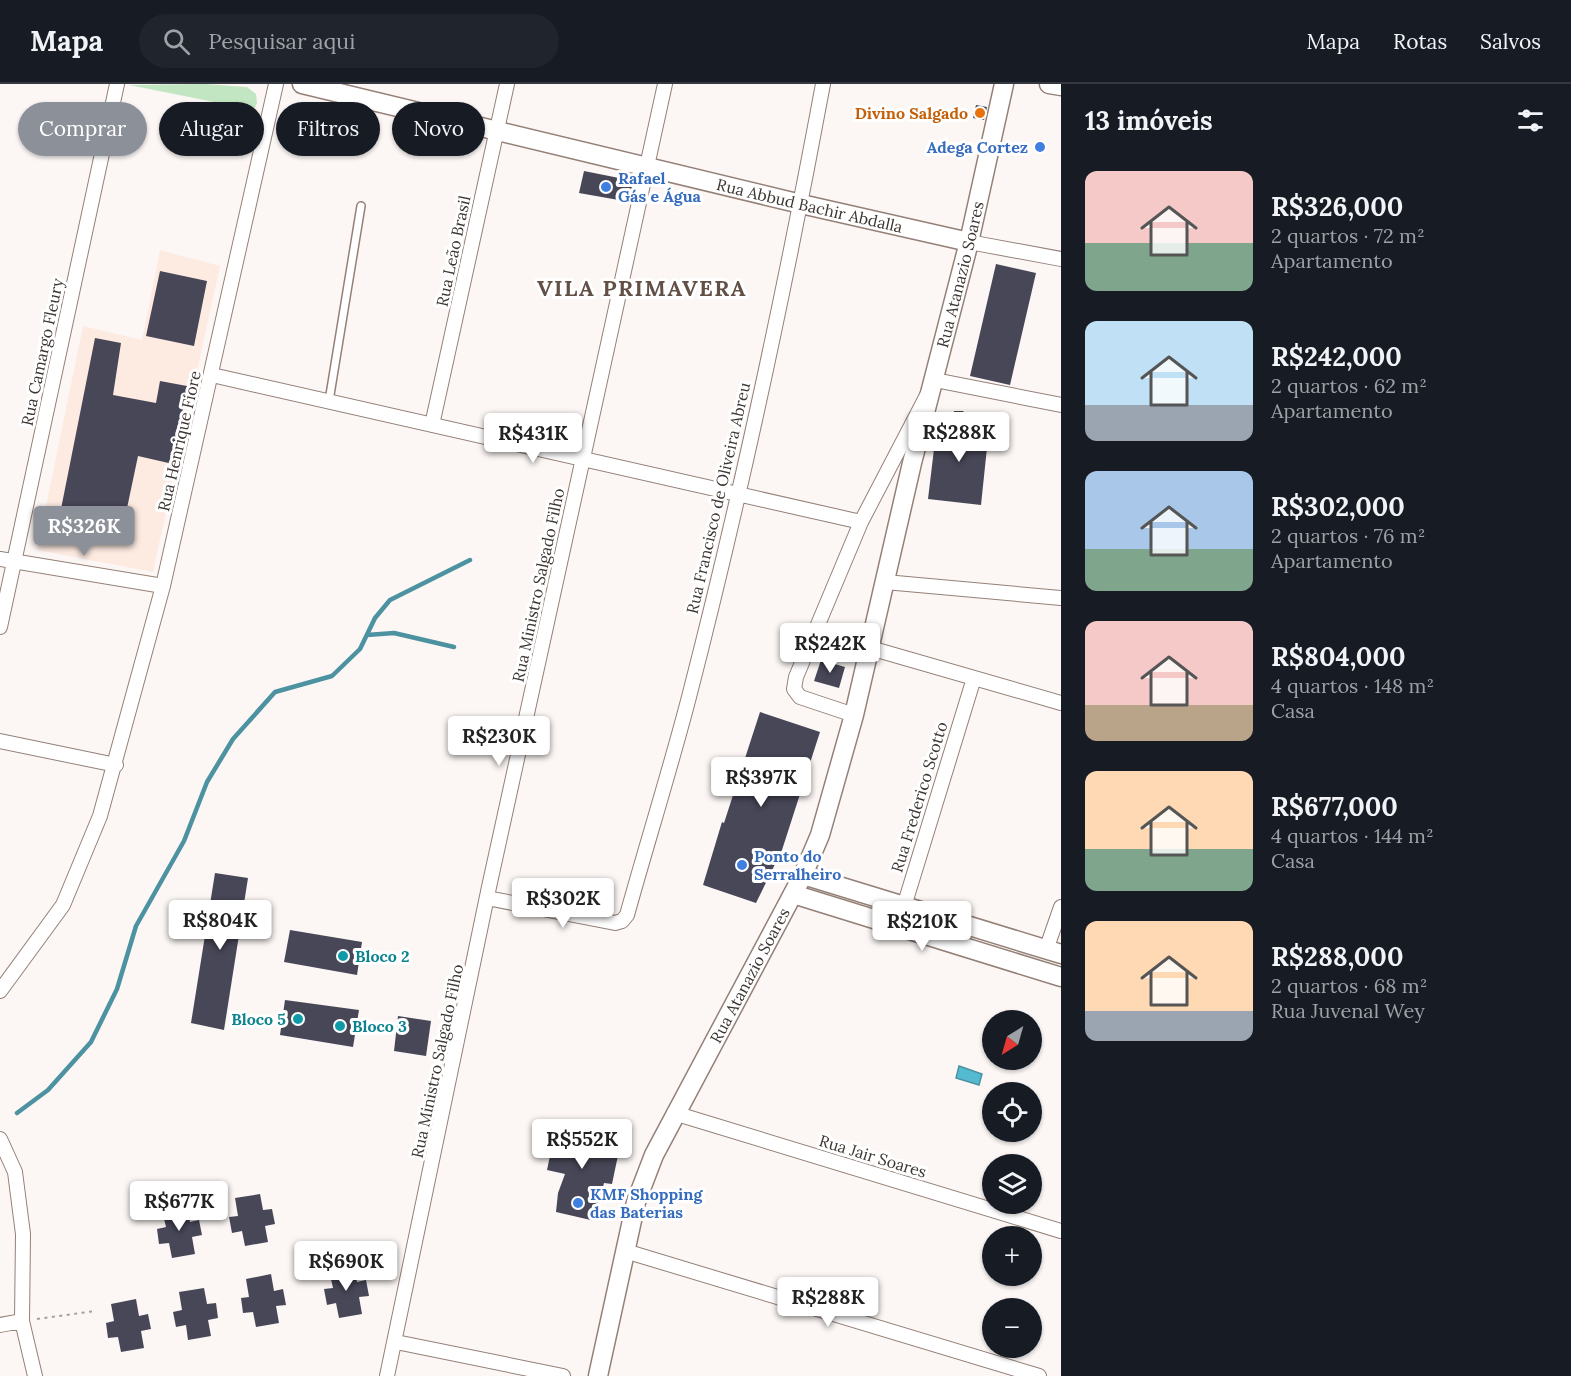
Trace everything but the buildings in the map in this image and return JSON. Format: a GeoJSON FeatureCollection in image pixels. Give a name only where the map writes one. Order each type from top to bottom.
{"type":"FeatureCollection","features":[{"type":"Feature","properties":{"kind":"main road","name":"Rua Abbud Bachir Abdalla"},"geometry":{"type":"LineString","coordinates":[[302,84],[969,242]]}},
{"type":"Feature","properties":{"kind":"main road","name":"Rua Atanazio Soares"},"geometry":{"type":"LineString","coordinates":[[598,1376],[636,1202],[654,1155],[674,1113],[803,875],[820,835],[854,715],[912,463],[969,242],[1004,84]]}},
{"type":"Feature","properties":{"kind":"main road"},"geometry":{"type":"LineString","coordinates":[[1049,84],[1061,86]]}},
{"type":"Feature","properties":{"kind":"main road"},"geometry":{"type":"LineString","coordinates":[[803,875],[1054,952]]}},
{"type":"Feature","properties":{"kind":"main road"},"geometry":{"type":"LineString","coordinates":[[793,894],[1061,977]]}},
{"type":"Feature","properties":{"kind":"street","name":"Rua Camargo Fleury"},"geometry":{"type":"LineString","coordinates":[[0,627],[7,560],[117,84]]}},
{"type":"Feature","properties":{"kind":"street","name":"Rua Henrique Fiore"},"geometry":{"type":"LineString","coordinates":[[0,991],[63,905],[100,816],[116,765],[164,586],[276,84]]}},
{"type":"Feature","properties":{"kind":"street","name":"Rua Leão Brasil"},"geometry":{"type":"LineString","coordinates":[[432,425],[507,84]]}},
{"type":"Feature","properties":{"kind":"street","name":"Rua Ministro Salgado Filho"},"geometry":{"type":"LineString","coordinates":[[387,1376],[396,1342],[487,898],[665,84]]}},
{"type":"Feature","properties":{"kind":"street","name":"Rua Francisco de Oliveira Abreu"},"geometry":{"type":"LineString","coordinates":[[487,898],[615,923],[622,921],[627,915],[689,697],[737,494],[801,204],[823,84]]}},
{"type":"Feature","properties":{"kind":"street"},"geometry":{"type":"LineString","coordinates":[[969,242],[1061,259]]}},
{"type":"Feature","properties":{"kind":"street"},"geometry":{"type":"LineString","coordinates":[[212,375],[861,522]]}},
{"type":"Feature","properties":{"kind":"street"},"geometry":{"type":"LineString","coordinates":[[854,715],[800,698],[794,690],[796,678],[861,522],[935,380],[1061,405]]}},
{"type":"Feature","properties":{"kind":"street"},"geometry":{"type":"LineString","coordinates":[[894,458],[912,463]]}},
{"type":"Feature","properties":{"kind":"street"},"geometry":{"type":"LineString","coordinates":[[7,560],[164,586]]}},
{"type":"Feature","properties":{"kind":"street"},"geometry":{"type":"LineString","coordinates":[[885,582],[1061,598]]}},
{"type":"Feature","properties":{"kind":"street"},"geometry":{"type":"LineString","coordinates":[[870,648],[1061,703]]}},
{"type":"Feature","properties":{"kind":"street","name":"Rua Frederico Scotto"},"geometry":{"type":"LineString","coordinates":[[898,926],[974,678]]}},
{"type":"Feature","properties":{"kind":"street"},"geometry":{"type":"LineString","coordinates":[[0,741],[116,765]]}},
{"type":"Feature","properties":{"kind":"street"},"geometry":{"type":"LineString","coordinates":[[1054,952],[1061,907]]}},
{"type":"Feature","properties":{"kind":"street","name":"Rua Jair Soares"},"geometry":{"type":"LineString","coordinates":[[674,1113],[1061,1231]]}},
{"type":"Feature","properties":{"kind":"street"},"geometry":{"type":"LineString","coordinates":[[0,1139],[15,1172],[23,1234],[22,1321],[35,1376]]}},
{"type":"Feature","properties":{"kind":"street"},"geometry":{"type":"LineString","coordinates":[[625,1251],[1039,1376]]}},
{"type":"Feature","properties":{"kind":"street"},"geometry":{"type":"LineString","coordinates":[[0,1325],[22,1321]]}},
{"type":"Feature","properties":{"kind":"street"},"geometry":{"type":"LineString","coordinates":[[396,1342],[563,1376]]}},
{"type":"Feature","properties":{"kind":"lane"},"geometry":{"type":"LineString","coordinates":[[329,402],[361,206]]}},
{"type":"Feature","properties":{"kind":"path"},"geometry":{"type":"LineString","coordinates":[[22,1321],[95,1311]]}},
{"type":"Feature","properties":{"kind":"shaded area"},"geometry":{"type":"Polygon","coordinates":[[[160,250],[220,266],[153,572],[37,550],[83,326],[142,340],[160,250]]]}},
{"type":"Feature","properties":{"kind":"green space"},"geometry":{"type":"Polygon","coordinates":[[[205,84],[247,87],[256,94],[257,102],[214,102],[129,85],[205,84]]]}},
{"type":"Feature","properties":{"kind":"water"},"geometry":{"type":"Polygon","coordinates":[[[959,1066],[982,1074],[979,1085],[956,1078],[959,1066]]]}},
{"type":"Feature","properties":{"kind":"waterway"},"geometry":{"type":"LineString","coordinates":[[17,1113],[48,1090],[91,1042],[117,989],[136,926],[184,841],[207,782],[233,739],[275,692],[332,676],[360,649],[375,618],[390,600],[470,560]]}},
{"type":"Feature","properties":{"kind":"waterway"},"geometry":{"type":"LineString","coordinates":[[367,635],[394,633],[454,647]]}},
{"type":"Feature","properties":{"kind":"place","name":"Divino Salgado"},"geometry":{"type":"Point","coordinates":[980,113]}},
{"type":"Feature","properties":{"kind":"place","name":"Adega Cortez"},"geometry":{"type":"Point","coordinates":[1040,147]}},
{"type":"Feature","properties":{"kind":"place","name":"Rafael Gás e Água"},"geometry":{"type":"Point","coordinates":[606,187]}},
{"type":"Feature","properties":{"kind":"place","name":"Ponto do Serralheiro"},"geometry":{"type":"Point","coordinates":[742,865]}},
{"type":"Feature","properties":{"kind":"place","name":"Bloco 2"},"geometry":{"type":"Point","coordinates":[343,956]}},
{"type":"Feature","properties":{"kind":"place","name":"Bloco 5"},"geometry":{"type":"Point","coordinates":[298,1019]}},
{"type":"Feature","properties":{"kind":"place","name":"Bloco 3"},"geometry":{"type":"Point","coordinates":[340,1026]}},
{"type":"Feature","properties":{"kind":"place","name":"KMF Shopping das Baterias"},"geometry":{"type":"Point","coordinates":[578,1203]}},
{"type":"Feature","properties":{"kind":"district","name":"VILA PRIMAVERA"},"geometry":{"type":"Point","coordinates":[642,288]}}]}
